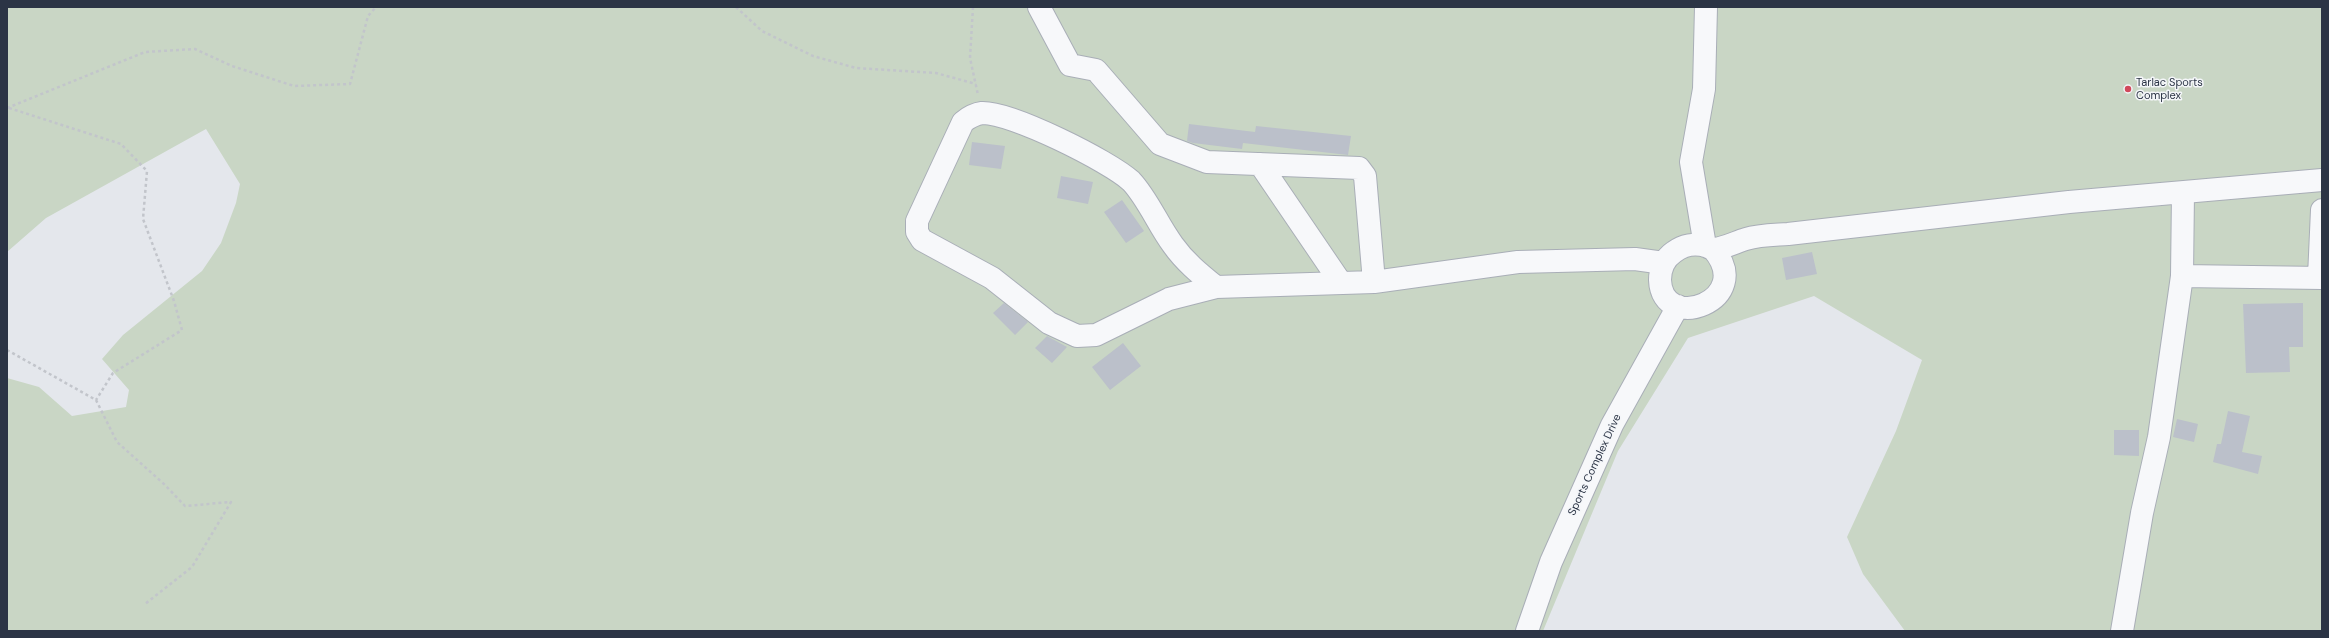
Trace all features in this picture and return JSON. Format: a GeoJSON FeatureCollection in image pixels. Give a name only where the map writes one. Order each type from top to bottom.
{"type":"FeatureCollection","features":[{"type":"Feature","properties":{"kind":"street"},"geometry":{"type":"LineString","coordinates":[[1039,7],[1070,65],[1096,70],[1160,144],[1207,162],[1359,168],[1365,176],[1374,282]]}},
{"type":"Feature","properties":{"kind":"street"},"geometry":{"type":"LineString","coordinates":[[1706,7],[1704,89],[1691,162],[1709,247],[1723,265],[1725,273],[1720,291],[1707,304],[1699,307],[1678,306],[1665,297],[1661,288],[1660,280],[1664,263],[1670,255],[1686,246],[1709,247],[1748,238],[2069,202],[2322,180]]}},
{"type":"Feature","properties":{"kind":"street"},"geometry":{"type":"LineString","coordinates":[[1216,287],[1190,267],[1172,245],[1131,182],[1105,162],[1019,123],[982,113],[971,116],[963,122],[917,221],[917,232],[922,240],[992,278],[1049,323],[1077,336],[1096,335],[1169,299],[1216,287],[1374,282],[1518,262],[1635,259],[1664,263]]}},
{"type":"Feature","properties":{"kind":"street"},"geometry":{"type":"LineString","coordinates":[[1260,164],[1341,283]]}},
{"type":"Feature","properties":{"kind":"street"},"geometry":{"type":"LineString","coordinates":[[2122,631],[2142,513],[2159,437],[2182,276],[2183,193]]}},
{"type":"Feature","properties":{"kind":"street"},"geometry":{"type":"LineString","coordinates":[[2182,276],[2320,277],[2322,210]]}},
{"type":"Feature","properties":{"kind":"street","name":"Sports Complex Drive"},"geometry":{"type":"LineString","coordinates":[[1527,631],[1551,562],[1612,425],[1678,306]]}},
{"type":"Feature","properties":{"kind":"path"},"geometry":{"type":"LineString","coordinates":[[8,108],[145,52],[195,49],[232,66],[294,86],[350,84],[368,16],[376,7]]}},
{"type":"Feature","properties":{"kind":"path"},"geometry":{"type":"LineString","coordinates":[[736,7],[762,31],[813,56],[856,68],[936,73],[976,84]]}},
{"type":"Feature","properties":{"kind":"path"},"geometry":{"type":"LineString","coordinates":[[973,7],[970,58],[982,113]]}},
{"type":"Feature","properties":{"kind":"path"},"geometry":{"type":"LineString","coordinates":[[8,108],[120,144],[148,171],[143,220],[172,295],[182,330],[113,373],[96,400]]}},
{"type":"Feature","properties":{"kind":"path"},"geometry":{"type":"LineString","coordinates":[[7,350],[96,400],[117,442],[165,485],[185,506],[231,502],[192,567],[145,604]]}},
{"type":"Feature","properties":{"kind":"green space"},"geometry":{"type":"Polygon","coordinates":[[[7,7],[2322,7],[2322,631],[1905,631],[1863,574],[1847,537],[1896,431],[1922,360],[1814,296],[1688,338],[1618,451],[1543,631],[7,631],[7,378],[39,387],[72,416],[126,407],[129,390],[102,359],[123,335],[202,271],[221,243],[236,203],[240,184],[206,129],[46,218],[7,252],[7,7]]]}},
{"type":"Feature","properties":{"kind":"building"},"geometry":{"type":"Polygon","coordinates":[[[1189,124],[1255,132],[1256,126],[1351,136],[1348,155],[1243,143],[1242,149],[1187,141],[1189,124]]]}},
{"type":"Feature","properties":{"kind":"building"},"geometry":{"type":"Polygon","coordinates":[[[972,142],[1005,146],[1001,169],[969,165],[972,142]]]}},
{"type":"Feature","properties":{"kind":"building"},"geometry":{"type":"Polygon","coordinates":[[[1061,176],[1093,182],[1088,204],[1057,198],[1061,176]]]}},
{"type":"Feature","properties":{"kind":"building"},"geometry":{"type":"Polygon","coordinates":[[[1122,200],[1144,231],[1126,243],[1104,212],[1122,200]]]}},
{"type":"Feature","properties":{"kind":"building"},"geometry":{"type":"Polygon","coordinates":[[[1812,252],[1817,274],[1786,280],[1782,258],[1812,252]]]}},
{"type":"Feature","properties":{"kind":"building"},"geometry":{"type":"Polygon","coordinates":[[[1004,303],[1028,322],[1015,335],[993,313],[1004,303]]]}},
{"type":"Feature","properties":{"kind":"building"},"geometry":{"type":"Polygon","coordinates":[[[2303,303],[2303,347],[2289,347],[2290,372],[2246,373],[2243,304],[2303,303]]]}},
{"type":"Feature","properties":{"kind":"building"},"geometry":{"type":"Polygon","coordinates":[[[1047,336],[1067,347],[1052,363],[1035,348],[1047,336]]]}},
{"type":"Feature","properties":{"kind":"building"},"geometry":{"type":"Polygon","coordinates":[[[1123,343],[1141,366],[1110,390],[1092,367],[1123,343]]]}},
{"type":"Feature","properties":{"kind":"building"},"geometry":{"type":"Polygon","coordinates":[[[2228,411],[2250,416],[2242,452],[2262,456],[2258,474],[2213,462],[2217,444],[2221,444],[2228,411]]]}},
{"type":"Feature","properties":{"kind":"building"},"geometry":{"type":"Polygon","coordinates":[[[2177,419],[2198,424],[2194,442],[2173,437],[2177,419]]]}},
{"type":"Feature","properties":{"kind":"building"},"geometry":{"type":"Polygon","coordinates":[[[2114,430],[2139,430],[2139,456],[2114,455],[2114,430]]]}},
{"type":"Feature","properties":{"kind":"place","name":"Tarlac Sports Complex"},"geometry":{"type":"Point","coordinates":[2128,89]}}]}
